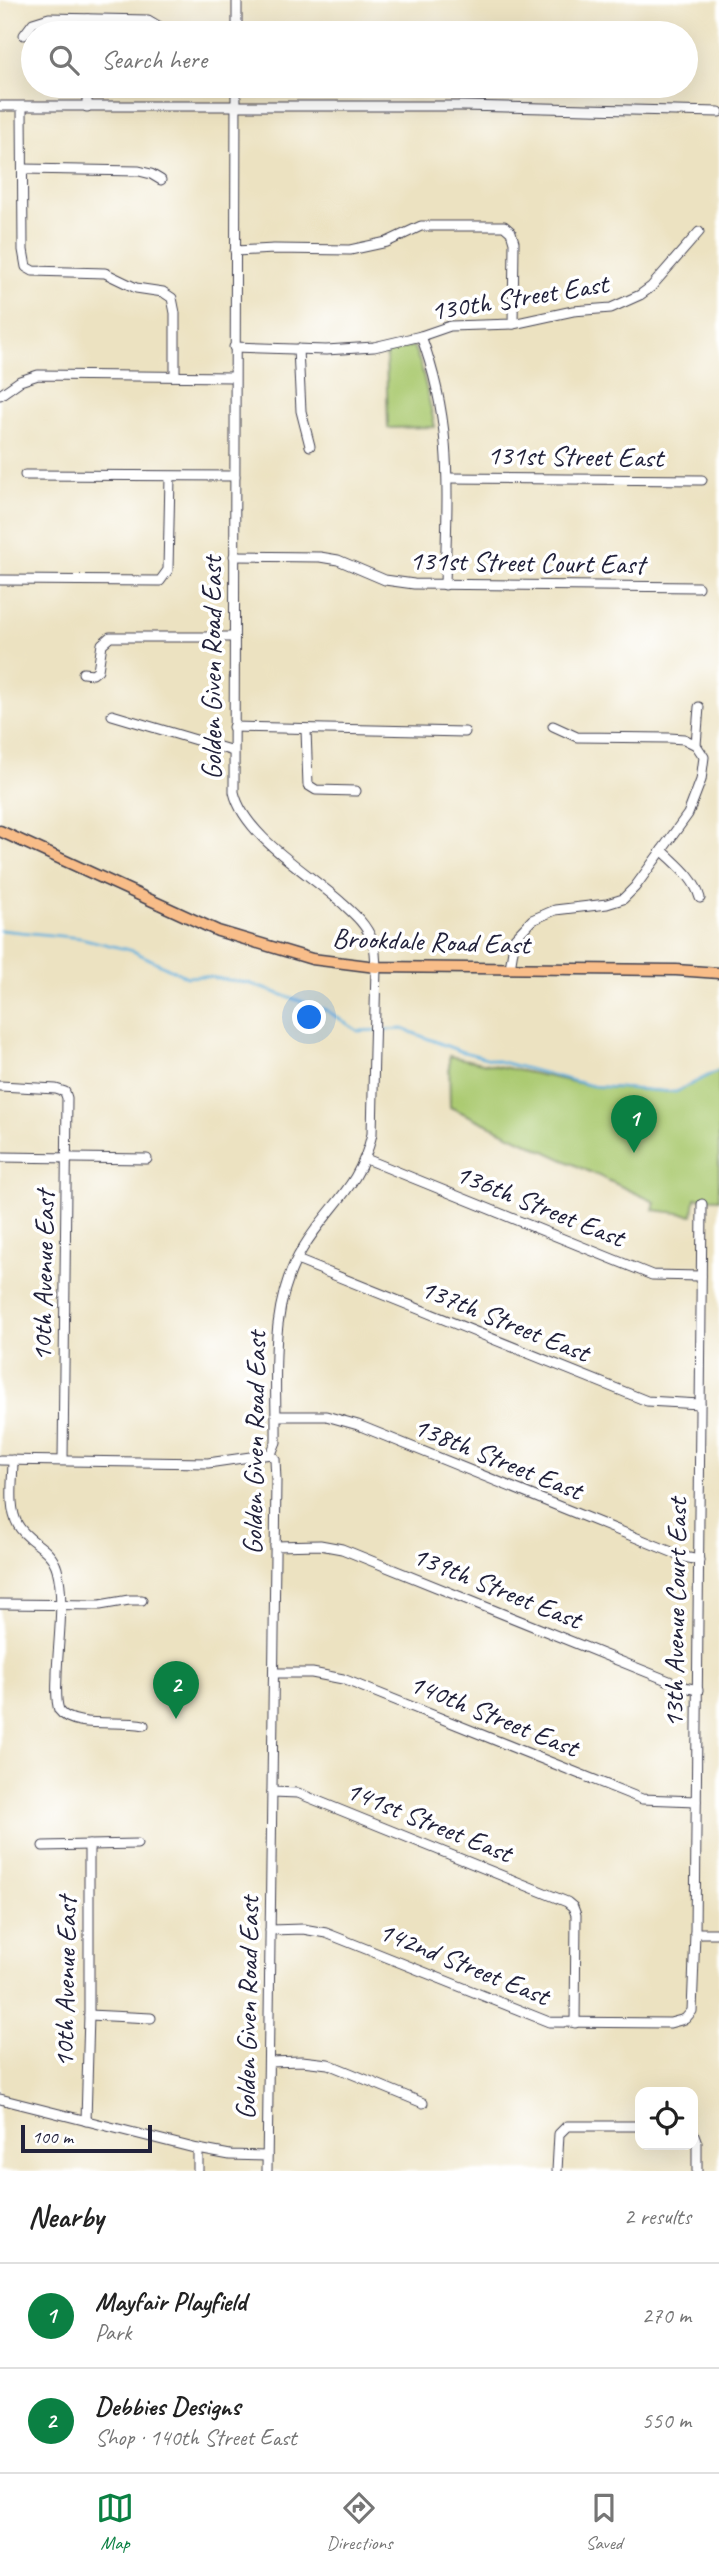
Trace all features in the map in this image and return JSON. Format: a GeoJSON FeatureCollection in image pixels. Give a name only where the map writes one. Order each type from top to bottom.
{"type":"FeatureCollection","features":[{"type":"Feature","properties":{"kind":"main road","name":"Brookdale Road East"},"geometry":{"type":"LineString","coordinates":[[0,831],[218,931],[312,959],[376,967],[676,970],[719,973]]}},
{"type":"Feature","properties":{"kind":"street"},"geometry":{"type":"LineString","coordinates":[[237,0],[237,21]]}},
{"type":"Feature","properties":{"kind":"street"},"geometry":{"type":"LineString","coordinates":[[39,21],[49,18],[150,21]]}},
{"type":"Feature","properties":{"kind":"street"},"geometry":{"type":"LineString","coordinates":[[87,98],[87,107]]}},
{"type":"Feature","properties":{"kind":"street","name":"Golden Given Road East"},"geometry":{"type":"LineString","coordinates":[[236,98],[234,792],[247,822],[359,919],[372,940],[376,967],[373,1124],[366,1158],[345,1195],[302,1249],[283,1295],[279,1318],[276,1442],[271,1454],[275,1460],[276,1480],[267,2171]]}},
{"type":"Feature","properties":{"kind":"street"},"geometry":{"type":"LineString","coordinates":[[0,106],[462,106],[719,112]]}},
{"type":"Feature","properties":{"kind":"street"},"geometry":{"type":"LineString","coordinates":[[22,107],[23,250],[28,270],[106,273],[136,288],[169,295],[175,313],[175,375]]}},
{"type":"Feature","properties":{"kind":"street"},"geometry":{"type":"LineString","coordinates":[[23,169],[139,171],[161,180]]}},
{"type":"Feature","properties":{"kind":"street"},"geometry":{"type":"LineString","coordinates":[[235,251],[350,250],[387,242],[421,226],[507,227],[514,242],[513,324]]}},
{"type":"Feature","properties":{"kind":"street","name":"130th Street East"},"geometry":{"type":"LineString","coordinates":[[234,347],[374,347],[450,326],[513,324],[573,311],[611,308],[640,295],[661,277],[699,232]]}},
{"type":"Feature","properties":{"kind":"street"},"geometry":{"type":"LineString","coordinates":[[421,336],[435,376],[446,438],[448,478],[445,584]]}},
{"type":"Feature","properties":{"kind":"street"},"geometry":{"type":"LineString","coordinates":[[298,349],[301,411],[310,446]]}},
{"type":"Feature","properties":{"kind":"street"},"geometry":{"type":"LineString","coordinates":[[0,395],[20,382],[38,375],[234,377]]}},
{"type":"Feature","properties":{"kind":"street"},"geometry":{"type":"LineString","coordinates":[[25,475],[234,476]]}},
{"type":"Feature","properties":{"kind":"street"},"geometry":{"type":"LineString","coordinates":[[0,580],[160,581],[168,570],[170,477]]}},
{"type":"Feature","properties":{"kind":"street","name":"131st Street East"},"geometry":{"type":"LineString","coordinates":[[448,478],[702,480]]}},
{"type":"Feature","properties":{"kind":"street","name":"131st Street Court East"},"geometry":{"type":"LineString","coordinates":[[234,556],[320,557],[338,560],[390,581],[698,587]]}},
{"type":"Feature","properties":{"kind":"street"},"geometry":{"type":"LineString","coordinates":[[83,673],[93,674],[98,670],[102,644],[110,637],[234,637]]}},
{"type":"Feature","properties":{"kind":"street"},"geometry":{"type":"LineString","coordinates":[[696,745],[699,707]]}},
{"type":"Feature","properties":{"kind":"street"},"geometry":{"type":"LineString","coordinates":[[112,715],[233,751]]}},
{"type":"Feature","properties":{"kind":"street"},"geometry":{"type":"LineString","coordinates":[[510,968],[515,938],[532,919],[555,910],[607,904],[623,899],[635,887],[688,814],[696,798],[703,771],[704,757],[696,745],[684,739],[577,737],[553,726]]}},
{"type":"Feature","properties":{"kind":"street"},"geometry":{"type":"LineString","coordinates":[[233,727],[465,732]]}},
{"type":"Feature","properties":{"kind":"street"},"geometry":{"type":"LineString","coordinates":[[306,730],[308,785],[316,790],[356,791]]}},
{"type":"Feature","properties":{"kind":"street"},"geometry":{"type":"LineString","coordinates":[[662,850],[689,877],[700,898]]}},
{"type":"Feature","properties":{"kind":"street","name":"10th Avenue East"},"geometry":{"type":"LineString","coordinates":[[0,1086],[56,1089],[65,1092],[68,1158],[63,1460]]}},
{"type":"Feature","properties":{"kind":"street"},"geometry":{"type":"LineString","coordinates":[[0,1157],[147,1159]]}},
{"type":"Feature","properties":{"kind":"street","name":"136th Street East"},"geometry":{"type":"LineString","coordinates":[[366,1158],[652,1275],[701,1276]]}},
{"type":"Feature","properties":{"kind":"street","name":"13th Avenue Court East"},"geometry":{"type":"LineString","coordinates":[[685,2019],[694,2005],[702,1204]]}},
{"type":"Feature","properties":{"kind":"street","name":"137th Street East"},"geometry":{"type":"LineString","coordinates":[[297,1261],[647,1401],[700,1404]]}},
{"type":"Feature","properties":{"kind":"street","name":"138th Street East"},"geometry":{"type":"LineString","coordinates":[[277,1416],[326,1416],[358,1425],[684,1557],[699,1560]]}},
{"type":"Feature","properties":{"kind":"street"},"geometry":{"type":"LineString","coordinates":[[0,1460],[208,1463],[271,1454]]}},
{"type":"Feature","properties":{"kind":"street"},"geometry":{"type":"LineString","coordinates":[[13,1460],[15,1517],[20,1529],[54,1560],[59,1580],[57,1705],[62,1715],[82,1722],[128,1722],[144,1725]]}},
{"type":"Feature","properties":{"kind":"street","name":"139th Street East"},"geometry":{"type":"LineString","coordinates":[[275,1546],[320,1545],[342,1549],[684,1688],[698,1690]]}},
{"type":"Feature","properties":{"kind":"street"},"geometry":{"type":"LineString","coordinates":[[0,1604],[100,1605],[142,1600]]}},
{"type":"Feature","properties":{"kind":"street","name":"140th Street East"},"geometry":{"type":"LineString","coordinates":[[274,1673],[327,1674],[642,1799],[696,1801]]}},
{"type":"Feature","properties":{"kind":"street","name":"141st Street East"},"geometry":{"type":"LineString","coordinates":[[272,1792],[298,1793],[567,1902],[576,1915],[575,2023]]}},
{"type":"Feature","properties":{"kind":"street"},"geometry":{"type":"LineString","coordinates":[[43,1846],[137,1843]]}},
{"type":"Feature","properties":{"kind":"street","name":"10th Avenue East"},"geometry":{"type":"LineString","coordinates":[[86,2121],[89,1844]]}},
{"type":"Feature","properties":{"kind":"street","name":"142nd Street East"},"geometry":{"type":"LineString","coordinates":[[270,1930],[303,1929],[326,1934],[554,2023],[670,2023],[685,2019]]}},
{"type":"Feature","properties":{"kind":"street"},"geometry":{"type":"LineString","coordinates":[[695,1933],[719,1933]]}},
{"type":"Feature","properties":{"kind":"street"},"geometry":{"type":"LineString","coordinates":[[89,2015],[151,2018]]}},
{"type":"Feature","properties":{"kind":"street"},"geometry":{"type":"LineString","coordinates":[[269,2062],[302,2061],[328,2064],[423,2103]]}},
{"type":"Feature","properties":{"kind":"street"},"geometry":{"type":"LineString","coordinates":[[0,2099],[198,2150],[230,2155],[267,2156]]}},
{"type":"Feature","properties":{"kind":"street"},"geometry":{"type":"LineString","coordinates":[[557,2171],[559,2134],[564,2128],[574,2125],[635,2126]]}},
{"type":"Feature","properties":{"kind":"street"},"geometry":{"type":"LineString","coordinates":[[198,2150],[198,2171]]}},
{"type":"Feature","properties":{"kind":"street"},"geometry":{"type":"LineString","coordinates":[[697,2150],[697,2171]]}},
{"type":"Feature","properties":{"kind":"green space"},"geometry":{"type":"Polygon","coordinates":[[[413,346],[421,365],[435,427],[388,428],[386,352],[413,346]]]}},
{"type":"Feature","properties":{"kind":"green space"},"geometry":{"type":"Polygon","coordinates":[[[449,1056],[593,1086],[676,1092],[719,1070],[719,1199],[695,1198],[693,1215],[653,1210],[655,1202],[450,1107],[449,1056]]]}},
{"type":"Feature","properties":{"kind":"waterway"},"geometry":{"type":"LineString","coordinates":[[0,930],[81,938],[133,951],[187,977],[202,976],[248,983],[326,1010],[358,1031],[403,1029],[460,1051],[593,1086],[676,1092],[719,1070]]}},
{"type":"Feature","properties":{"kind":"place","name":"Mayfair Playfield"},"geometry":{"type":"Point","coordinates":[634,1153]}},
{"type":"Feature","properties":{"kind":"place","name":"Debbies Designs"},"geometry":{"type":"Point","coordinates":[176,1719]}}]}
